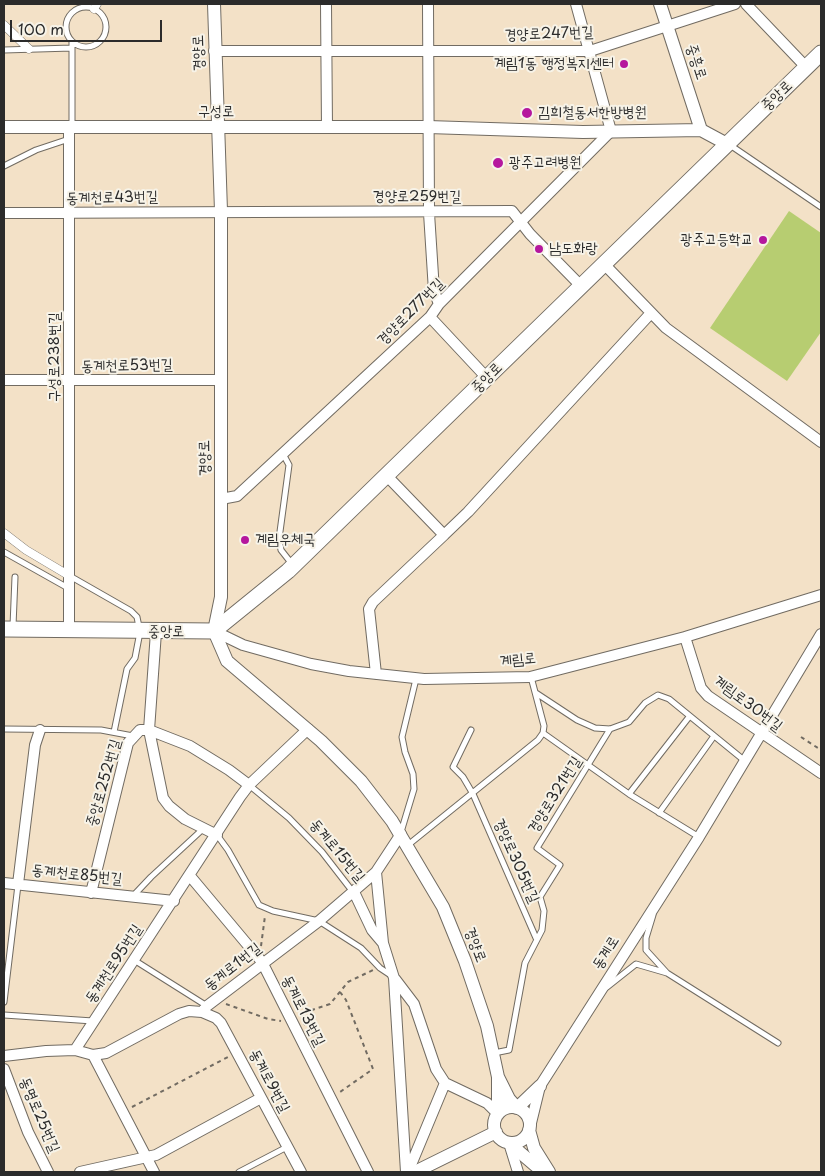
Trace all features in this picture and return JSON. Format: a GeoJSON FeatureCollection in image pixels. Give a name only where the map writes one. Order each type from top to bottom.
{"type":"FeatureCollection","features":[{"type":"Feature","properties":{"kind":"main road","name":"중앙로"},"geometry":{"type":"LineString","coordinates":[[8,629],[140,632],[214,631],[293,566],[821,53]]}},
{"type":"Feature","properties":{"kind":"street","name":"경양로"},"geometry":{"type":"LineString","coordinates":[[214,4],[214,51],[222,212],[220,380],[221,597],[214,631],[227,661],[308,729],[361,781],[400,834],[446,916],[465,961],[493,1053],[498,1076]]}},
{"type":"Feature","properties":{"kind":"street"},"geometry":{"type":"LineString","coordinates":[[326,4],[327,128]]}},
{"type":"Feature","properties":{"kind":"street"},"geometry":{"type":"LineString","coordinates":[[428,4],[429,213],[434,291],[440,304]]}},
{"type":"Feature","properties":{"kind":"street"},"geometry":{"type":"LineString","coordinates":[[576,4],[611,131]]}},
{"type":"Feature","properties":{"kind":"street","name":"중흥로"},"geometry":{"type":"LineString","coordinates":[[660,4],[701,130]]}},
{"type":"Feature","properties":{"kind":"street","name":"경양로247번길"},"geometry":{"type":"LineString","coordinates":[[214,51],[590,51],[735,4]]}},
{"type":"Feature","properties":{"kind":"street"},"geometry":{"type":"LineString","coordinates":[[746,4],[806,67]]}},
{"type":"Feature","properties":{"kind":"street"},"geometry":{"type":"LineString","coordinates":[[4,25],[29,49]]}},
{"type":"Feature","properties":{"kind":"street","name":"구성로"},"geometry":{"type":"LineString","coordinates":[[4,127],[70,131],[428,127],[611,131],[701,130],[727,144]]}},
{"type":"Feature","properties":{"kind":"street","name":"구성로238번길"},"geometry":{"type":"LineString","coordinates":[[69,631],[70,131]]}},
{"type":"Feature","properties":{"kind":"street","name":"경양로277번길"},"geometry":{"type":"LineString","coordinates":[[221,499],[237,496],[430,317],[440,304],[611,131]]}},
{"type":"Feature","properties":{"kind":"street","name":"경양로259번길"},"geometry":{"type":"LineString","coordinates":[[222,212],[512,212],[581,286]]}},
{"type":"Feature","properties":{"kind":"street","name":"동계천로43번길"},"geometry":{"type":"LineString","coordinates":[[4,213],[222,212]]}},
{"type":"Feature","properties":{"kind":"street"},"geometry":{"type":"LineString","coordinates":[[604,264],[666,328],[821,442]]}},
{"type":"Feature","properties":{"kind":"street"},"geometry":{"type":"LineString","coordinates":[[376,674],[368,614],[371,605],[468,512],[651,313]]}},
{"type":"Feature","properties":{"kind":"street"},"geometry":{"type":"LineString","coordinates":[[430,317],[487,378]]}},
{"type":"Feature","properties":{"kind":"street","name":"동계천로53번길"},"geometry":{"type":"LineString","coordinates":[[4,380],[70,382],[220,380]]}},
{"type":"Feature","properties":{"kind":"street"},"geometry":{"type":"LineString","coordinates":[[387,476],[444,535]]}},
{"type":"Feature","properties":{"kind":"street"},"geometry":{"type":"LineString","coordinates":[[4,533],[26,550],[68,575]]}},
{"type":"Feature","properties":{"kind":"street","name":"계림로"},"geometry":{"type":"LineString","coordinates":[[214,631],[244,645],[312,664],[376,674],[416,678],[530,677],[685,637],[821,595]]}},
{"type":"Feature","properties":{"kind":"street"},"geometry":{"type":"LineString","coordinates":[[156,632],[149,730],[163,798],[169,806],[186,819],[217,835]]}},
{"type":"Feature","properties":{"kind":"street","name":"동계로"},"geometry":{"type":"LineString","coordinates":[[530,1129],[540,1086],[699,837],[821,634]]}},
{"type":"Feature","properties":{"kind":"street","name":"계림로30번길"},"geometry":{"type":"LineString","coordinates":[[685,637],[701,688],[705,693],[821,774]]}},
{"type":"Feature","properties":{"kind":"street","name":"동계천로95번길"},"geometry":{"type":"LineString","coordinates":[[75,1050],[249,786],[308,729]]}},
{"type":"Feature","properties":{"kind":"street"},"geometry":{"type":"LineString","coordinates":[[18,884],[35,746],[40,730]]}},
{"type":"Feature","properties":{"kind":"street","name":"중앙로252번길"},"geometry":{"type":"LineString","coordinates":[[91,893],[128,743],[140,730],[149,730]]}},
{"type":"Feature","properties":{"kind":"street"},"geometry":{"type":"LineString","coordinates":[[149,730],[212,758],[249,786]]}},
{"type":"Feature","properties":{"kind":"street","name":"동계로1번길"},"geometry":{"type":"LineString","coordinates":[[93,1055],[118,1048],[179,1014],[204,1009],[260,960],[319,921],[354,892],[376,872],[400,834]]}},
{"type":"Feature","properties":{"kind":"street"},"geometry":{"type":"LineString","coordinates":[[376,872],[383,943]]}},
{"type":"Feature","properties":{"kind":"street","name":"동계로13번길"},"geometry":{"type":"LineString","coordinates":[[190,876],[260,960],[368,1172]]}},
{"type":"Feature","properties":{"kind":"street","name":"동계천로85번길"},"geometry":{"type":"LineString","coordinates":[[4,883],[174,901]]}},
{"type":"Feature","properties":{"kind":"street","name":"동계로15번길"},"geometry":{"type":"LineString","coordinates":[[354,892],[372,930],[383,943],[394,978],[407,1172]]}},
{"type":"Feature","properties":{"kind":"street","name":"동계로15번길"},"geometry":{"type":"LineString","coordinates":[[394,978],[414,1004],[436,1069],[445,1083],[407,1172]]}},
{"type":"Feature","properties":{"kind":"street","name":"동계로9번길"},"geometry":{"type":"LineString","coordinates":[[204,1009],[221,1023],[301,1172]]}},
{"type":"Feature","properties":{"kind":"street"},"geometry":{"type":"LineString","coordinates":[[4,1056],[75,1050],[93,1055],[121,1113],[154,1172]]}},
{"type":"Feature","properties":{"kind":"street","name":"동명로25번길"},"geometry":{"type":"LineString","coordinates":[[4,1069],[28,1132],[48,1172]]}},
{"type":"Feature","properties":{"kind":"street"},"geometry":{"type":"LineString","coordinates":[[498,1076],[505,1093],[517,1108],[526,1114],[534,1148],[549,1172]]}},
{"type":"Feature","properties":{"kind":"street"},"geometry":{"type":"LineString","coordinates":[[498,1076],[496,1132],[501,1139],[509,1143],[543,1172]]}},
{"type":"Feature","properties":{"kind":"street"},"geometry":{"type":"LineString","coordinates":[[445,1083],[487,1103],[498,1114]]}},
{"type":"Feature","properties":{"kind":"street"},"geometry":{"type":"LineString","coordinates":[[498,1114],[507,1108],[517,1108],[540,1086]]}},
{"type":"Feature","properties":{"kind":"street"},"geometry":{"type":"LineString","coordinates":[[80,1172],[146,1158],[261,1098]]}},
{"type":"Feature","properties":{"kind":"street"},"geometry":{"type":"LineString","coordinates":[[509,1143],[524,1139],[530,1129]]}},
{"type":"Feature","properties":{"kind":"street"},"geometry":{"type":"LineString","coordinates":[[415,1172],[496,1132]]}},
{"type":"Feature","properties":{"kind":"street"},"geometry":{"type":"LineString","coordinates":[[509,1143],[518,1172]]}},
{"type":"Feature","properties":{"kind":"lane"},"geometry":{"type":"LineString","coordinates":[[4,50],[72,46],[92,47],[103,39],[106,25],[96,6],[82,7],[70,14],[67,19],[66,32],[72,46],[70,131],[4,166]]}},
{"type":"Feature","properties":{"kind":"lane"},"geometry":{"type":"LineString","coordinates":[[727,144],[821,206]]}},
{"type":"Feature","properties":{"kind":"lane"},"geometry":{"type":"LineString","coordinates":[[283,454],[290,465],[279,539],[281,550],[293,566]]}},
{"type":"Feature","properties":{"kind":"lane"},"geometry":{"type":"LineString","coordinates":[[4,552],[68,588]]}},
{"type":"Feature","properties":{"kind":"lane","name":"중앙로"},"geometry":{"type":"LineString","coordinates":[[68,575],[131,611],[137,617],[140,632]]}},
{"type":"Feature","properties":{"kind":"lane","name":"중앙로"},"geometry":{"type":"LineString","coordinates":[[8,629],[15,577]]}},
{"type":"Feature","properties":{"kind":"lane"},"geometry":{"type":"LineString","coordinates":[[114,732],[127,669],[135,658],[140,632]]}},
{"type":"Feature","properties":{"kind":"lane"},"geometry":{"type":"LineString","coordinates":[[530,677],[536,693],[543,732],[587,766],[699,837]]}},
{"type":"Feature","properties":{"kind":"lane"},"geometry":{"type":"LineString","coordinates":[[400,834],[414,789],[414,774],[405,752],[402,737],[416,678]]}},
{"type":"Feature","properties":{"kind":"lane"},"geometry":{"type":"LineString","coordinates":[[536,693],[577,720],[595,728],[610,730],[629,722],[645,704],[658,695],[669,699],[745,761]]}},
{"type":"Feature","properties":{"kind":"lane"},"geometry":{"type":"LineString","coordinates":[[629,794],[689,717]]}},
{"type":"Feature","properties":{"kind":"lane"},"geometry":{"type":"LineString","coordinates":[[4,729],[101,730],[133,736]]}},
{"type":"Feature","properties":{"kind":"lane","name":"경양로305번길"},"geometry":{"type":"LineString","coordinates":[[471,730],[453,767],[463,777],[472,794],[536,938]]}},
{"type":"Feature","properties":{"kind":"lane","name":"경양로321번길"},"geometry":{"type":"LineString","coordinates":[[493,1053],[509,1050],[526,963],[536,938],[542,930],[544,911],[540,897],[560,865],[537,848],[610,730]]}},
{"type":"Feature","properties":{"kind":"lane"},"geometry":{"type":"LineString","coordinates":[[407,846],[538,740],[543,732]]}},
{"type":"Feature","properties":{"kind":"lane"},"geometry":{"type":"LineString","coordinates":[[659,813],[714,736]]}},
{"type":"Feature","properties":{"kind":"lane","name":"동계로15번길"},"geometry":{"type":"LineString","coordinates":[[249,786],[302,832],[354,892]]}},
{"type":"Feature","properties":{"kind":"lane","name":"동계천로85번길"},"geometry":{"type":"LineString","coordinates":[[133,896],[205,828]]}},
{"type":"Feature","properties":{"kind":"lane"},"geometry":{"type":"LineString","coordinates":[[217,835],[228,850],[252,895],[260,905],[265,908],[319,921]]}},
{"type":"Feature","properties":{"kind":"lane","name":"동계천로85번길"},"geometry":{"type":"LineString","coordinates":[[4,1002],[18,884]]}},
{"type":"Feature","properties":{"kind":"lane"},"geometry":{"type":"LineString","coordinates":[[658,901],[646,938],[646,950],[667,973],[778,1044]]}},
{"type":"Feature","properties":{"kind":"lane","name":"동계로15번길"},"geometry":{"type":"LineString","coordinates":[[319,921],[361,948],[380,968],[394,978]]}},
{"type":"Feature","properties":{"kind":"lane"},"geometry":{"type":"LineString","coordinates":[[134,960],[204,1009]]}},
{"type":"Feature","properties":{"kind":"lane"},"geometry":{"type":"LineString","coordinates":[[599,994],[636,964],[667,973]]}},
{"type":"Feature","properties":{"kind":"lane"},"geometry":{"type":"LineString","coordinates":[[4,1015],[95,1021]]}},
{"type":"Feature","properties":{"kind":"lane"},"geometry":{"type":"LineString","coordinates":[[239,1172],[287,1146]]}},
{"type":"Feature","properties":{"kind":"path"},"geometry":{"type":"LineString","coordinates":[[801,737],[821,750]]}},
{"type":"Feature","properties":{"kind":"path"},"geometry":{"type":"LineString","coordinates":[[260,960],[265,908]]}},
{"type":"Feature","properties":{"kind":"path"},"geometry":{"type":"LineString","coordinates":[[296,1029],[305,1024],[309,1012],[330,1004],[354,978],[380,968]]}},
{"type":"Feature","properties":{"kind":"path"},"geometry":{"type":"LineString","coordinates":[[330,1098],[373,1069],[346,1000],[340,992]]}},
{"type":"Feature","properties":{"kind":"path"},"geometry":{"type":"LineString","coordinates":[[204,1009],[232,1004],[268,1019],[282,1021],[290,1018]]}},
{"type":"Feature","properties":{"kind":"path"},"geometry":{"type":"LineString","coordinates":[[121,1113],[238,1052]]}},
{"type":"Feature","properties":{"kind":"green space"},"geometry":{"type":"Polygon","coordinates":[[[789,211],[821,233],[821,332],[787,381],[710,328],[789,211]]]}},
{"type":"Feature","properties":{"kind":"place","name":"계림1동 행정복지센터"},"geometry":{"type":"Point","coordinates":[624,64]}},
{"type":"Feature","properties":{"kind":"place","name":"김희철동서한방병원"},"geometry":{"type":"Point","coordinates":[527,113]}},
{"type":"Feature","properties":{"kind":"place","name":"광주고려병원"},"geometry":{"type":"Point","coordinates":[498,163]}},
{"type":"Feature","properties":{"kind":"place","name":"광주고등학교"},"geometry":{"type":"Point","coordinates":[763,240]}},
{"type":"Feature","properties":{"kind":"place","name":"남도화랑"},"geometry":{"type":"Point","coordinates":[539,249]}},
{"type":"Feature","properties":{"kind":"place","name":"계림우체국"},"geometry":{"type":"Point","coordinates":[245,540]}}]}
